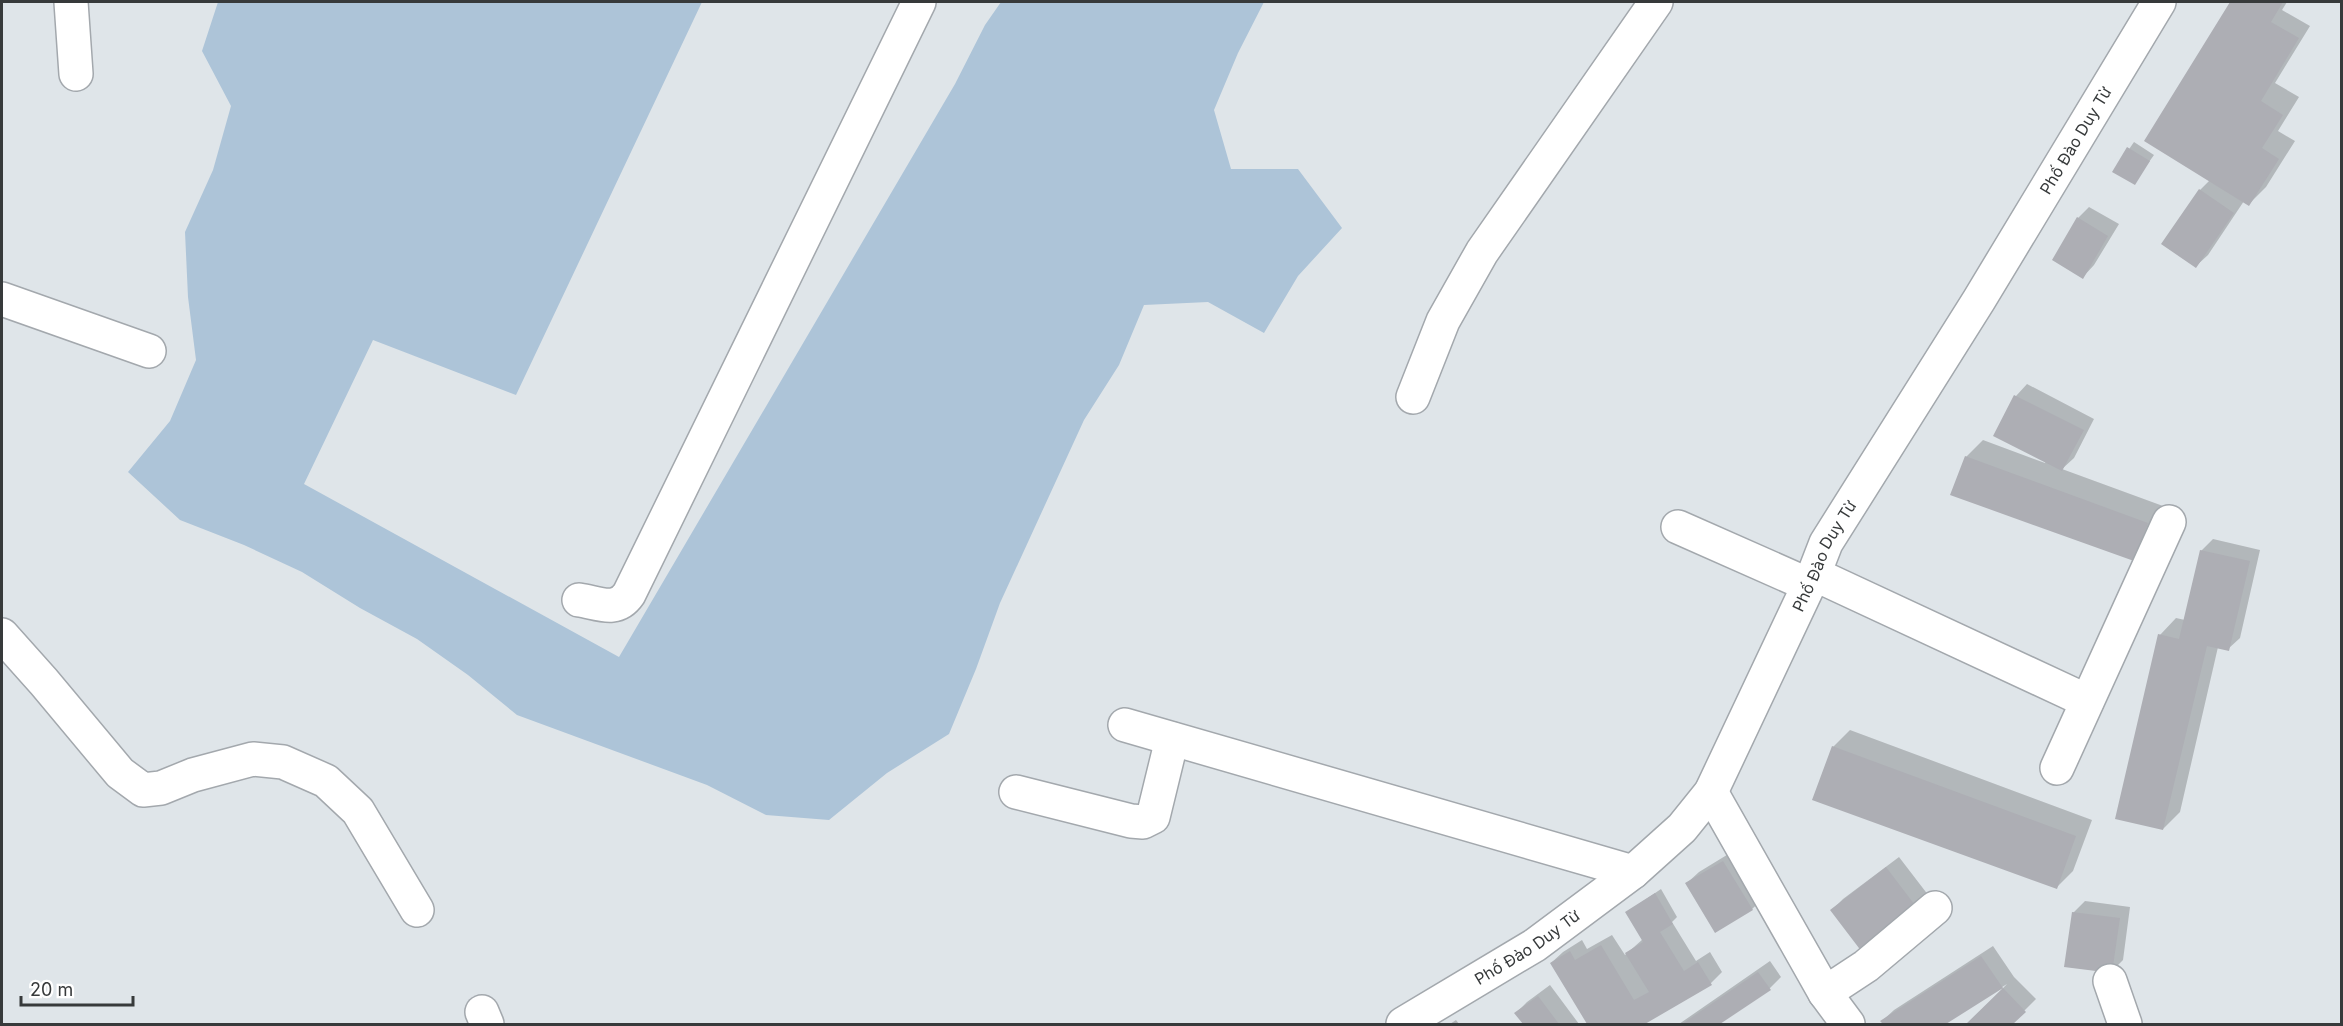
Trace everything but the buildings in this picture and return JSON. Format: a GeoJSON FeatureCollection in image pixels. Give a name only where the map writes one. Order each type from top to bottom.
{"type":"FeatureCollection","features":[{"type":"Feature","properties":{"kind":"street"},"geometry":{"type":"LineString","coordinates":[[71,2],[76,74]]}},
{"type":"Feature","properties":{"kind":"street"},"geometry":{"type":"LineString","coordinates":[[579,600],[615,606],[623,602],[629,594],[919,2]]}},
{"type":"Feature","properties":{"kind":"street"},"geometry":{"type":"LineString","coordinates":[[1413,397],[1443,321],[1482,252],[1656,2]]}},
{"type":"Feature","properties":{"kind":"street","name":"Phố Đào Duy Từ"},"geometry":{"type":"LineString","coordinates":[[1403,1024],[1535,945],[1633,872],[1682,828],[1711,792],[1826,543],[1979,300],[2159,2]]}},
{"type":"Feature","properties":{"kind":"street"},"geometry":{"type":"LineString","coordinates":[[2,299],[149,351]]}},
{"type":"Feature","properties":{"kind":"street"},"geometry":{"type":"LineString","coordinates":[[2057,768],[2169,522]]}},
{"type":"Feature","properties":{"kind":"street"},"geometry":{"type":"LineString","coordinates":[[1678,527],[1811,579],[2087,701]]}},
{"type":"Feature","properties":{"kind":"street"},"geometry":{"type":"LineString","coordinates":[[2,635],[120,773],[143,790],[161,788],[193,775],[252,759],[283,762],[326,781],[358,811],[417,910]]}},
{"type":"Feature","properties":{"kind":"street"},"geometry":{"type":"LineString","coordinates":[[1125,725],[1633,872]]}},
{"type":"Feature","properties":{"kind":"street"},"geometry":{"type":"LineString","coordinates":[[1016,792],[1143,822],[1153,818],[1172,739]]}},
{"type":"Feature","properties":{"kind":"street"},"geometry":{"type":"LineString","coordinates":[[1711,792],[1825,993],[1848,1024]]}},
{"type":"Feature","properties":{"kind":"street"},"geometry":{"type":"LineString","coordinates":[[1825,993],[1866,966],[1935,908]]}},
{"type":"Feature","properties":{"kind":"street"},"geometry":{"type":"LineString","coordinates":[[2110,981],[2125,1024]]}},
{"type":"Feature","properties":{"kind":"shaded area"},"geometry":{"type":"Polygon","coordinates":[[[218,2],[702,2],[516,395],[373,340],[304,484],[619,657],[955,84],[985,25],[1001,2],[1264,2],[1238,53],[1214,110],[1231,169],[1298,169],[1342,228],[1298,276],[1264,333],[1208,302],[1144,305],[1119,365],[1084,420],[1000,603],[949,734],[887,773],[829,820],[766,815],[707,785],[517,715],[468,675],[417,639],[360,608],[302,572],[244,545],[180,520],[128,472],[170,421],[196,360],[188,297],[185,232],[213,170],[231,106],[202,51],[218,2]]]}}]}
